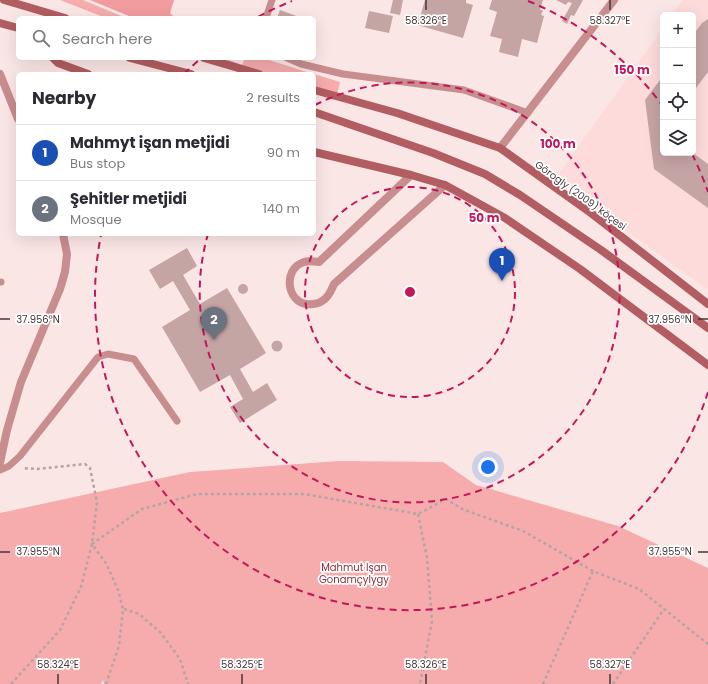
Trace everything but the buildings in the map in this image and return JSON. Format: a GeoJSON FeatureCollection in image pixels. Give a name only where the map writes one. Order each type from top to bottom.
{"type":"FeatureCollection","features":[{"type":"Feature","properties":{"kind":"main road"},"geometry":{"type":"LineString","coordinates":[[8,1],[58,16]]}},
{"type":"Feature","properties":{"kind":"main road"},"geometry":{"type":"LineString","coordinates":[[0,23],[16,27]]}},
{"type":"Feature","properties":{"kind":"main road"},"geometry":{"type":"LineString","coordinates":[[55,60],[58,63],[83,72]]}},
{"type":"Feature","properties":{"kind":"main road"},"geometry":{"type":"LineString","coordinates":[[138,60],[183,72]]}},
{"type":"Feature","properties":{"kind":"main road"},"geometry":{"type":"LineString","coordinates":[[211,60],[252,72]]}},
{"type":"Feature","properties":{"kind":"main road","name":"Görogly (2009) köçesi"},"geometry":{"type":"LineString","coordinates":[[316,91],[398,113],[500,148],[591,213],[708,304]]}},
{"type":"Feature","properties":{"kind":"main road"},"geometry":{"type":"LineString","coordinates":[[316,113],[433,153],[485,174],[520,195],[601,250],[708,328]]}},
{"type":"Feature","properties":{"kind":"main road"},"geometry":{"type":"LineString","coordinates":[[316,152],[411,175],[445,185],[505,218],[580,268],[708,364]]}},
{"type":"Feature","properties":{"kind":"street"},"geometry":{"type":"LineString","coordinates":[[500,148],[614,0]]}},
{"type":"Feature","properties":{"kind":"street"},"geometry":{"type":"LineString","coordinates":[[0,74],[16,114]]}},
{"type":"Feature","properties":{"kind":"street"},"geometry":{"type":"LineString","coordinates":[[411,175],[319,262],[303,262],[293,270],[290,280],[290,289],[297,300],[301,303],[311,305],[324,300],[334,284],[445,185]]}},
{"type":"Feature","properties":{"kind":"street"},"geometry":{"type":"LineString","coordinates":[[0,463],[7,430],[21,382],[60,289],[65,272],[67,254],[63,236]]}},
{"type":"Feature","properties":{"kind":"lane"},"geometry":{"type":"LineString","coordinates":[[267,16],[272,0]]}},
{"type":"Feature","properties":{"kind":"lane"},"geometry":{"type":"LineString","coordinates":[[292,60],[301,64],[343,74],[464,90],[528,113]]}},
{"type":"Feature","properties":{"kind":"lane"},"geometry":{"type":"LineString","coordinates":[[0,470],[9,466],[20,456],[98,357],[108,354],[134,359],[176,421]]}},
{"type":"Feature","properties":{"kind":"path"},"geometry":{"type":"LineString","coordinates":[[9,466],[37,468],[85,464],[90,468],[97,502],[92,544],[81,587],[60,630],[11,684]]}},
{"type":"Feature","properties":{"kind":"path"},"geometry":{"type":"LineString","coordinates":[[92,544],[142,509],[198,494],[304,494],[418,514],[446,499],[462,509],[523,531],[593,571],[639,590],[708,644]]}},
{"type":"Feature","properties":{"kind":"path"},"geometry":{"type":"LineString","coordinates":[[418,514],[427,558],[432,621],[420,684]]}},
{"type":"Feature","properties":{"kind":"path"},"geometry":{"type":"LineString","coordinates":[[92,544],[107,565],[118,590],[124,609],[119,646],[106,684]]}},
{"type":"Feature","properties":{"kind":"path"},"geometry":{"type":"LineString","coordinates":[[542,684],[593,571]]}},
{"type":"Feature","properties":{"kind":"path"},"geometry":{"type":"LineString","coordinates":[[124,609],[139,614],[161,633],[180,659],[188,684]]}},
{"type":"Feature","properties":{"kind":"path"},"geometry":{"type":"LineString","coordinates":[[613,684],[664,610]]}},
{"type":"Feature","properties":{"kind":"shaded area"},"geometry":{"type":"Polygon","coordinates":[[[90,0],[174,0],[170,13],[173,16],[129,16],[90,0]]]}},
{"type":"Feature","properties":{"kind":"shaded area"},"geometry":{"type":"Polygon","coordinates":[[[683,0],[708,0],[708,290],[555,179],[660,32],[660,156],[696,156],[696,12],[674,12],[683,0]]]}},
{"type":"Feature","properties":{"kind":"green space"},"geometry":{"type":"Polygon","coordinates":[[[60,0],[83,0],[121,16],[101,16],[60,0]]]}},
{"type":"Feature","properties":{"kind":"green space"},"geometry":{"type":"Polygon","coordinates":[[[219,60],[229,60],[242,65],[244,60],[269,60],[307,72],[259,72],[219,60]]]}},
{"type":"Feature","properties":{"kind":"green space"},"geometry":{"type":"Polygon","coordinates":[[[316,75],[340,82],[337,95],[316,89],[316,75]]]}},
{"type":"Feature","properties":{"kind":"green space","name":"Mahmut Işan Gonamçylygy"},"geometry":{"type":"Polygon","coordinates":[[[339,461],[443,462],[476,485],[618,526],[708,568],[708,684],[104,684],[103,680],[101,684],[0,684],[0,513],[190,472],[339,461]]]}},
{"type":"Feature","properties":{"kind":"place","name":"Mahmyt işan metjidi"},"geometry":{"type":"Point","coordinates":[502,281]}},
{"type":"Feature","properties":{"kind":"place","name":"Şehitler metjidi"},"geometry":{"type":"Point","coordinates":[214,340]}}]}
